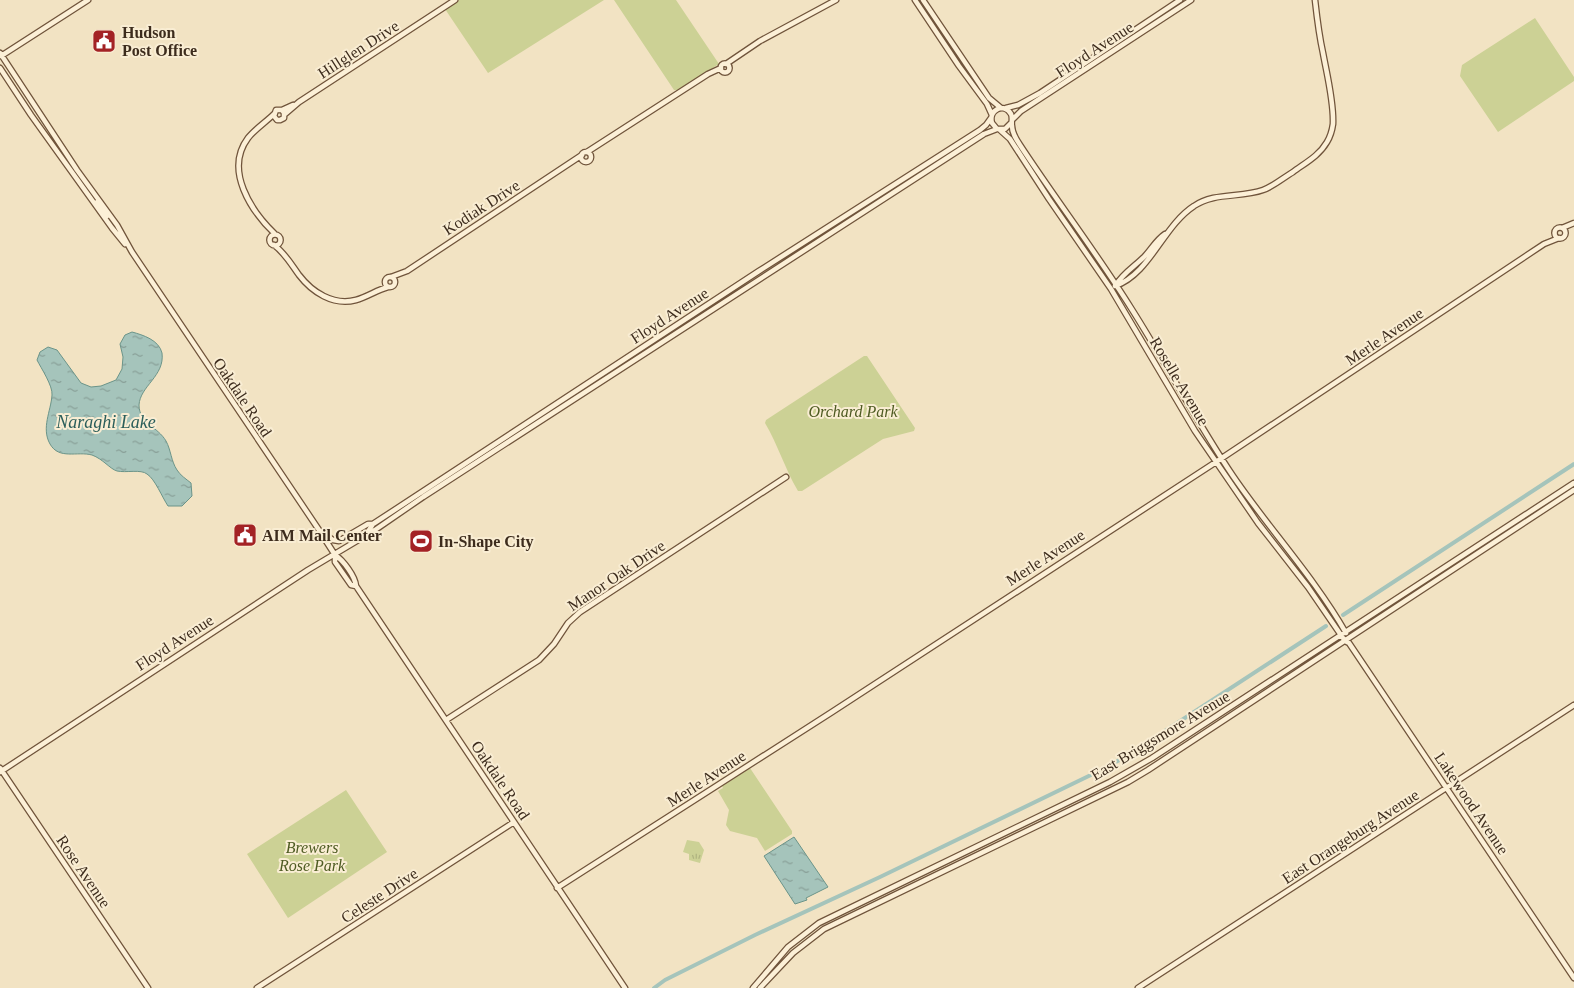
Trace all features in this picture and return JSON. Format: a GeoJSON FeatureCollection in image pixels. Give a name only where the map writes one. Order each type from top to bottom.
{"type":"FeatureCollection","features":[{"type":"Feature","properties":{"kind":"street"},"geometry":{"type":"LineString","coordinates":[[1,56],[88,0]]}},
{"type":"Feature","properties":{"kind":"street","name":"Hillglen Drive"},"geometry":{"type":"LineString","coordinates":[[273,236],[244,192],[238,170],[240,156],[245,143],[253,132],[264,124],[276,110],[283,112],[455,0]]}},
{"type":"Feature","properties":{"kind":"street"},"geometry":{"type":"LineString","coordinates":[[601,143],[589,161],[584,161],[581,158],[582,155],[704,77],[722,70],[728,72],[728,66],[736,57],[760,41],[836,0]]}},
{"type":"Feature","properties":{"kind":"street"},"geometry":{"type":"LineString","coordinates":[[915,0],[987,104],[992,125],[999,129],[1007,128],[1012,121],[1010,112],[989,98],[923,0]]}},
{"type":"Feature","properties":{"kind":"street","name":"Floyd Avenue"},"geometry":{"type":"LineString","coordinates":[[1003,108],[1018,105],[1059,80],[1180,0]]}},
{"type":"Feature","properties":{"kind":"street","name":"Floyd Avenue"},"geometry":{"type":"LineString","coordinates":[[1012,121],[1021,110],[1081,73],[1191,0]]}},
{"type":"Feature","properties":{"kind":"street"},"geometry":{"type":"LineString","coordinates":[[1111,289],[1116,285],[1122,284],[1140,267],[1164,240],[1166,233],[1179,217],[1197,204],[1218,197],[1263,190],[1279,181],[1322,150],[1332,129],[1333,121],[1315,0]]}},
{"type":"Feature","properties":{"kind":"street"},"geometry":{"type":"LineString","coordinates":[[1081,73],[1079,70],[1104,54],[1104,51]]}},
{"type":"Feature","properties":{"kind":"street","name":"Oakdale Road"},"geometry":{"type":"LineString","coordinates":[[1,56],[77,170],[117,225],[132,252],[334,555],[340,558],[356,582],[356,586],[625,988]]}},
{"type":"Feature","properties":{"kind":"street"},"geometry":{"type":"LineString","coordinates":[[722,70],[722,65],[728,66]]}},
{"type":"Feature","properties":{"kind":"street","name":"Oakdale Road"},"geometry":{"type":"LineString","coordinates":[[0,68],[90,198],[132,252]]}},
{"type":"Feature","properties":{"kind":"street"},"geometry":{"type":"LineString","coordinates":[[0,74],[6,79]]}},
{"type":"Feature","properties":{"kind":"street"},"geometry":{"type":"LineString","coordinates":[[1042,97],[1061,83],[1059,80]]}},
{"type":"Feature","properties":{"kind":"street"},"geometry":{"type":"LineString","coordinates":[[991,116],[995,110],[1003,108]]}},
{"type":"Feature","properties":{"kind":"street","name":"Hillglen Drive"},"geometry":{"type":"LineString","coordinates":[[264,124],[283,119],[283,112]]}},
{"type":"Feature","properties":{"kind":"street"},"geometry":{"type":"LineString","coordinates":[[274,114],[277,120]]}},
{"type":"Feature","properties":{"kind":"street","name":"Floyd Avenue"},"geometry":{"type":"LineString","coordinates":[[364,537],[373,524],[759,271],[980,130],[986,125],[991,116]]}},
{"type":"Feature","properties":{"kind":"street","name":"Roselle Avenue"},"geometry":{"type":"LineString","coordinates":[[1012,121],[1014,133],[1020,144],[1116,285],[1221,458],[1259,515],[1317,590],[1343,633]]}},
{"type":"Feature","properties":{"kind":"street","name":"Floyd Avenue"},"geometry":{"type":"LineString","coordinates":[[1,770],[294,579],[364,537],[984,134],[999,129]]}},
{"type":"Feature","properties":{"kind":"street","name":"Roselle Avenue"},"geometry":{"type":"LineString","coordinates":[[999,129],[1008,136],[1111,289],[1174,397],[1216,462],[1258,523],[1348,640]]}},
{"type":"Feature","properties":{"kind":"street"},"geometry":{"type":"LineString","coordinates":[[587,152],[592,156]]}},
{"type":"Feature","properties":{"kind":"street","name":"Kodiak Drive"},"geometry":{"type":"LineString","coordinates":[[396,282],[407,271],[582,155]]}},
{"type":"Feature","properties":{"kind":"street","name":"Kodiak Drive"},"geometry":{"type":"LineString","coordinates":[[569,164],[584,161]]}},
{"type":"Feature","properties":{"kind":"street"},"geometry":{"type":"LineString","coordinates":[[90,198],[117,225]]}},
{"type":"Feature","properties":{"kind":"street"},"geometry":{"type":"LineString","coordinates":[[1574,225],[1563,238],[1557,236],[1557,228],[1574,225]]}},
{"type":"Feature","properties":{"kind":"street"},"geometry":{"type":"LineString","coordinates":[[1562,228],[1566,234]]}},
{"type":"Feature","properties":{"kind":"street"},"geometry":{"type":"LineString","coordinates":[[285,255],[280,242],[280,236],[273,236],[270,242],[285,255],[310,288],[323,296],[345,301],[357,300],[393,286],[396,282],[391,277],[388,277],[372,293]]}},
{"type":"Feature","properties":{"kind":"street","name":"Merle Avenue"},"geometry":{"type":"LineString","coordinates":[[557,888],[1216,462],[1557,236]]}},
{"type":"Feature","properties":{"kind":"street"},"geometry":{"type":"LineString","coordinates":[[274,245],[280,242]]}},
{"type":"Feature","properties":{"kind":"street","name":"Kodiak Drive"},"geometry":{"type":"LineString","coordinates":[[391,277],[407,271]]}},
{"type":"Feature","properties":{"kind":"street"},"geometry":{"type":"LineString","coordinates":[[385,281],[388,287]]}},
{"type":"Feature","properties":{"kind":"street","name":"Manor Oak Drive"},"geometry":{"type":"LineString","coordinates":[[446,720],[539,660],[550,649],[568,623],[580,612],[786,477]]}},
{"type":"Feature","properties":{"kind":"street","name":"East Briggsmore Avenue"},"geometry":{"type":"LineString","coordinates":[[753,988],[788,947],[819,923],[1126,773],[1161,753],[1574,483]]}},
{"type":"Feature","properties":{"kind":"street","name":"East Briggsmore Avenue"},"geometry":{"type":"LineString","coordinates":[[760,988],[792,952],[824,929],[1128,782],[1348,640],[1574,490]]}},
{"type":"Feature","properties":{"kind":"street"},"geometry":{"type":"LineString","coordinates":[[319,530],[333,540],[340,541],[368,524],[373,524]]}},
{"type":"Feature","properties":{"kind":"street","name":"Lakewood Avenue"},"geometry":{"type":"LineString","coordinates":[[1348,640],[1574,978]]}},
{"type":"Feature","properties":{"kind":"street","name":"East Orangeburg Avenue"},"geometry":{"type":"LineString","coordinates":[[1138,988],[1574,705]]}},
{"type":"Feature","properties":{"kind":"street","name":"Rose Avenue"},"geometry":{"type":"LineString","coordinates":[[1,770],[148,988]]}},
{"type":"Feature","properties":{"kind":"street","name":"Celeste Drive"},"geometry":{"type":"LineString","coordinates":[[257,988],[514,822]]}},
{"type":"Feature","properties":{"kind":"green space"},"geometry":{"type":"Polygon","coordinates":[[[459,0],[604,0],[488,73],[445,9],[459,0]]]}},
{"type":"Feature","properties":{"kind":"green space"},"geometry":{"type":"Polygon","coordinates":[[[614,0],[676,0],[719,64],[679,90],[674,90],[614,0]]]}},
{"type":"Feature","properties":{"kind":"green space"},"geometry":{"type":"Polygon","coordinates":[[[1535,18],[1574,77],[1574,81],[1498,132],[1460,76],[1462,65],[1535,18]]]}},
{"type":"Feature","properties":{"kind":"green space","name":"Orchard Park"},"geometry":{"type":"Polygon","coordinates":[[[864,356],[867,356],[915,428],[914,431],[883,439],[802,491],[798,491],[765,423],[766,420],[864,356]]]}},
{"type":"Feature","properties":{"kind":"green space"},"geometry":{"type":"Polygon","coordinates":[[[750,768],[792,831],[792,834],[765,851],[757,838],[730,831],[726,825],[729,810],[718,791],[723,788],[722,786],[750,768]]]}},
{"type":"Feature","properties":{"kind":"green space","name":"Brewers Rose Park"},"geometry":{"type":"Polygon","coordinates":[[[346,790],[387,852],[288,918],[247,854],[346,790]]]}},
{"type":"Feature","properties":{"kind":"green space"},"geometry":{"type":"Polygon","coordinates":[[[687,840],[699,842],[704,850],[700,863],[689,860],[689,854],[683,852],[687,840]]]}},
{"type":"Feature","properties":{"kind":"water","name":"Naraghi Lake"},"geometry":{"type":"Polygon","coordinates":[[[132,332],[154,341],[162,353],[160,368],[143,392],[139,405],[145,421],[163,436],[166,441],[177,470],[191,483],[192,496],[182,506],[168,506],[150,476],[137,471],[117,471],[92,455],[58,452],[47,438],[46,426],[52,391],[37,360],[40,352],[48,347],[57,350],[81,383],[91,387],[101,386],[116,380],[122,369],[123,357],[120,344],[125,335],[132,332]]]}},
{"type":"Feature","properties":{"kind":"water"},"geometry":{"type":"Polygon","coordinates":[[[794,837],[828,887],[806,898],[807,900],[795,904],[764,856],[794,837]]]}},
{"type":"Feature","properties":{"kind":"waterway"},"geometry":{"type":"LineString","coordinates":[[1343,615],[1574,464]]}},
{"type":"Feature","properties":{"kind":"waterway"},"geometry":{"type":"LineString","coordinates":[[654,988],[665,980],[755,935],[880,877],[1125,757],[1326,626]]}},
{"type":"Feature","properties":{"kind":"place","name":"Hudson Post Office"},"geometry":{"type":"Point","coordinates":[104,41]}},
{"type":"Feature","properties":{"kind":"place","name":"AIM Mail Center"},"geometry":{"type":"Point","coordinates":[245,535]}},
{"type":"Feature","properties":{"kind":"place","name":"In-Shape City"},"geometry":{"type":"Point","coordinates":[421,541]}}]}
